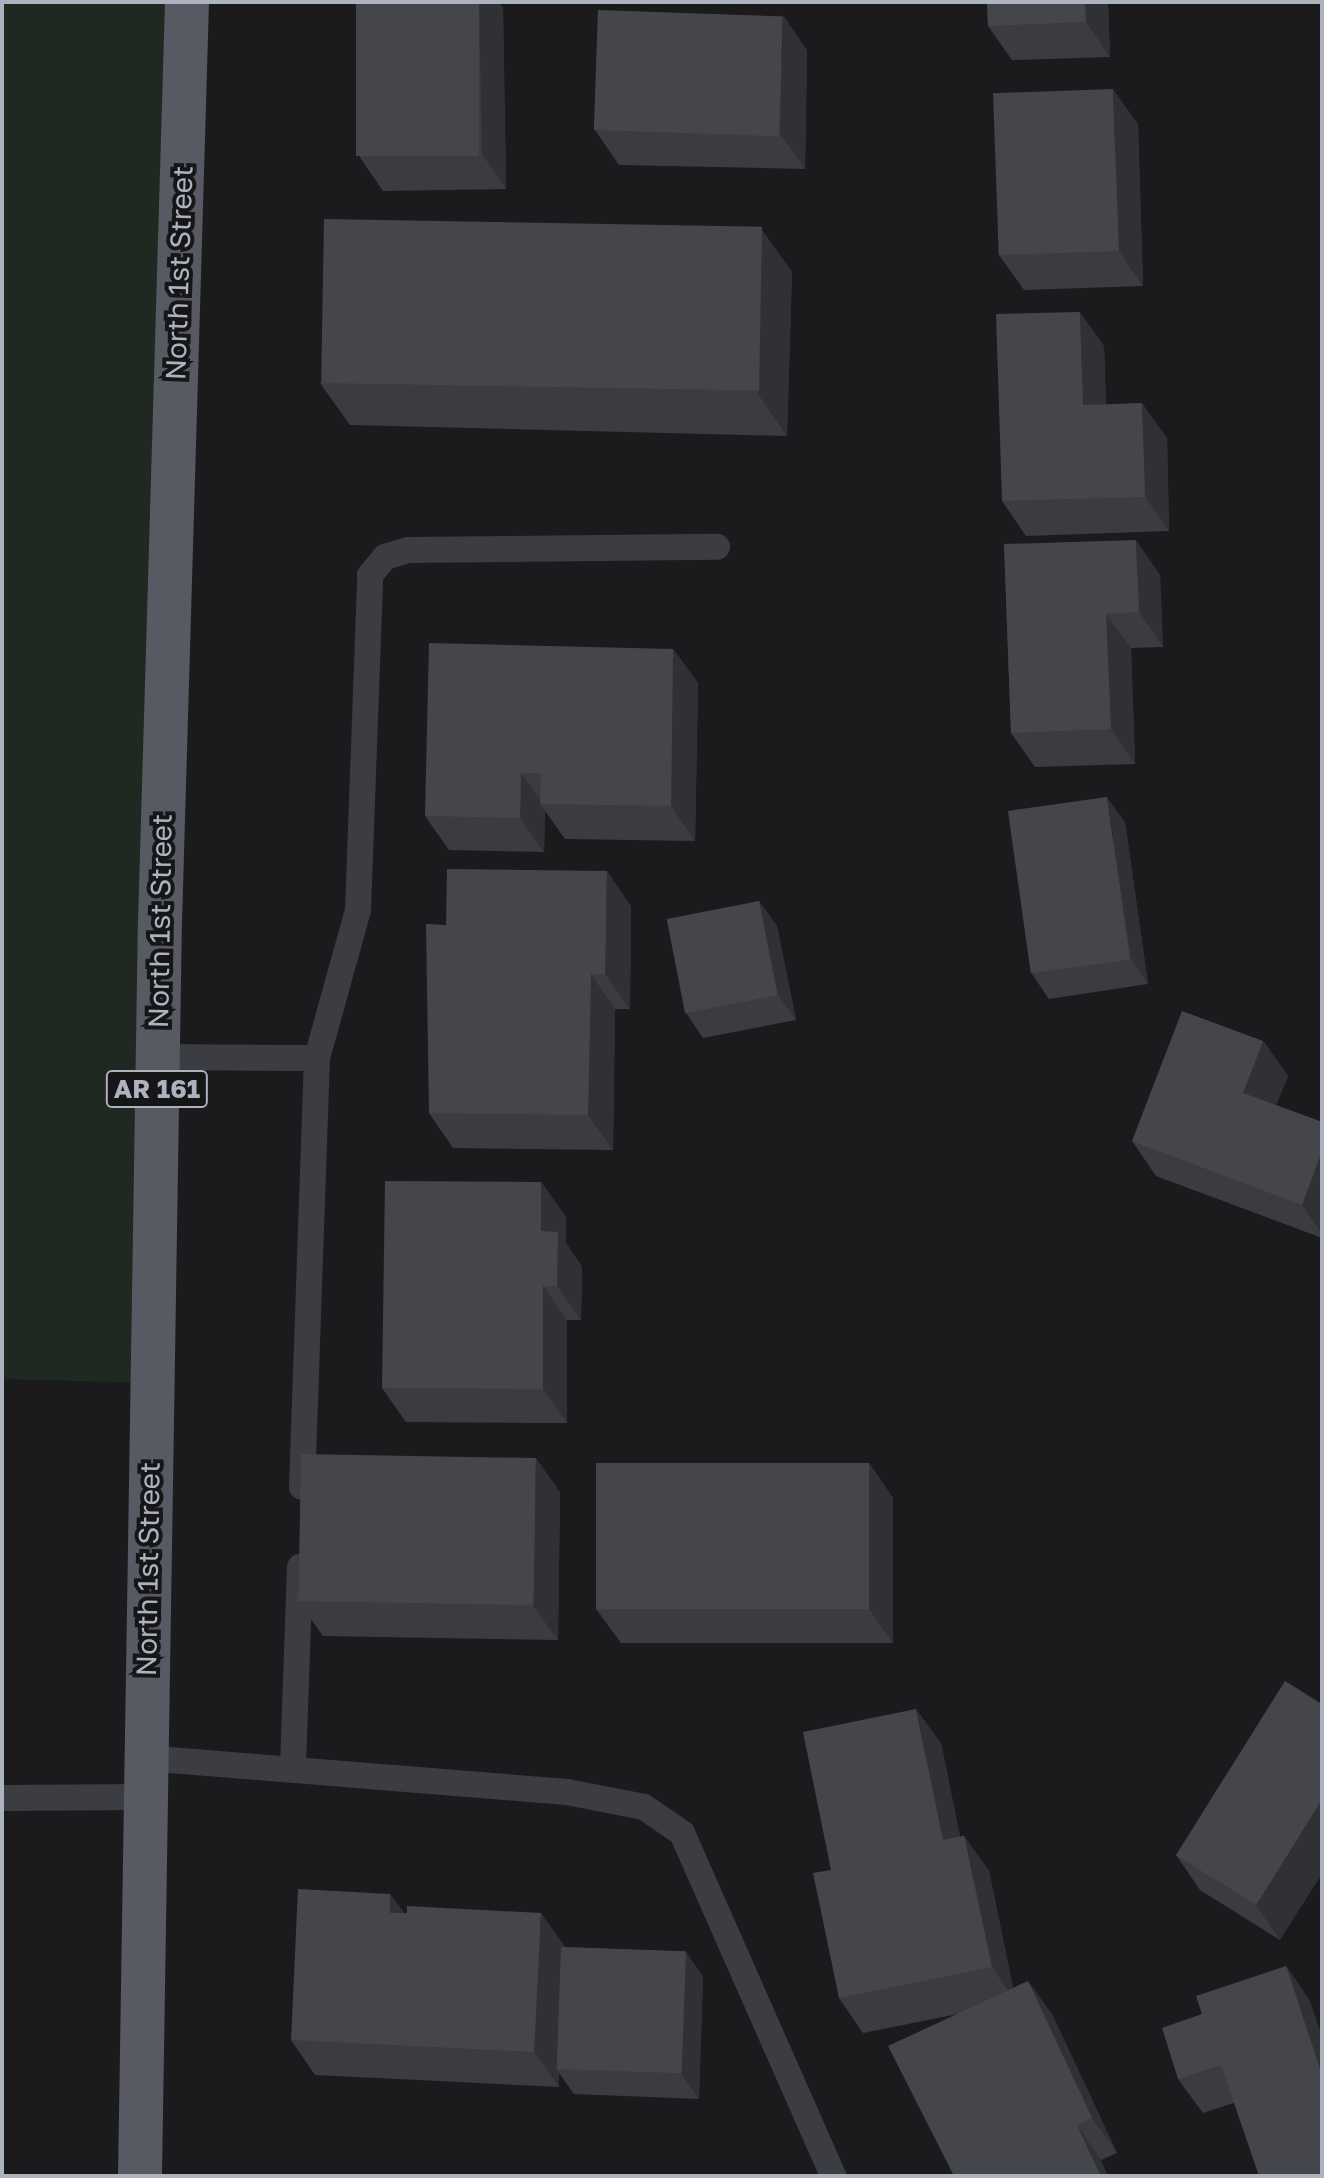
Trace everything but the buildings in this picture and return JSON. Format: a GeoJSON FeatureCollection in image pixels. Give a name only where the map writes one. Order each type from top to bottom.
{"type":"FeatureCollection","features":[{"type":"Feature","properties":{"kind":"main road","name":"North 1st Street"},"geometry":{"type":"LineString","coordinates":[[140,2176],[157,1057],[187,2]]}},
{"type":"Feature","properties":{"kind":"lane"},"geometry":{"type":"LineString","coordinates":[[301,1515],[317,1058],[358,910],[370,575],[385,557],[408,550],[717,547]]}},
{"type":"Feature","properties":{"kind":"lane"},"geometry":{"type":"LineString","coordinates":[[157,1057],[317,1058]]}},
{"type":"Feature","properties":{"kind":"lane"},"geometry":{"type":"LineString","coordinates":[[293,1767],[300,1546]]}},
{"type":"Feature","properties":{"kind":"lane"},"geometry":{"type":"LineString","coordinates":[[2,1798],[144,1777],[293,1767],[567,1792],[644,1807],[682,1833],[833,2176]]}},
{"type":"Feature","properties":{"kind":"shaded area"},"geometry":{"type":"Polygon","coordinates":[[[2,2],[187,2],[152,1383],[2,1379],[2,2]]]}}]}
